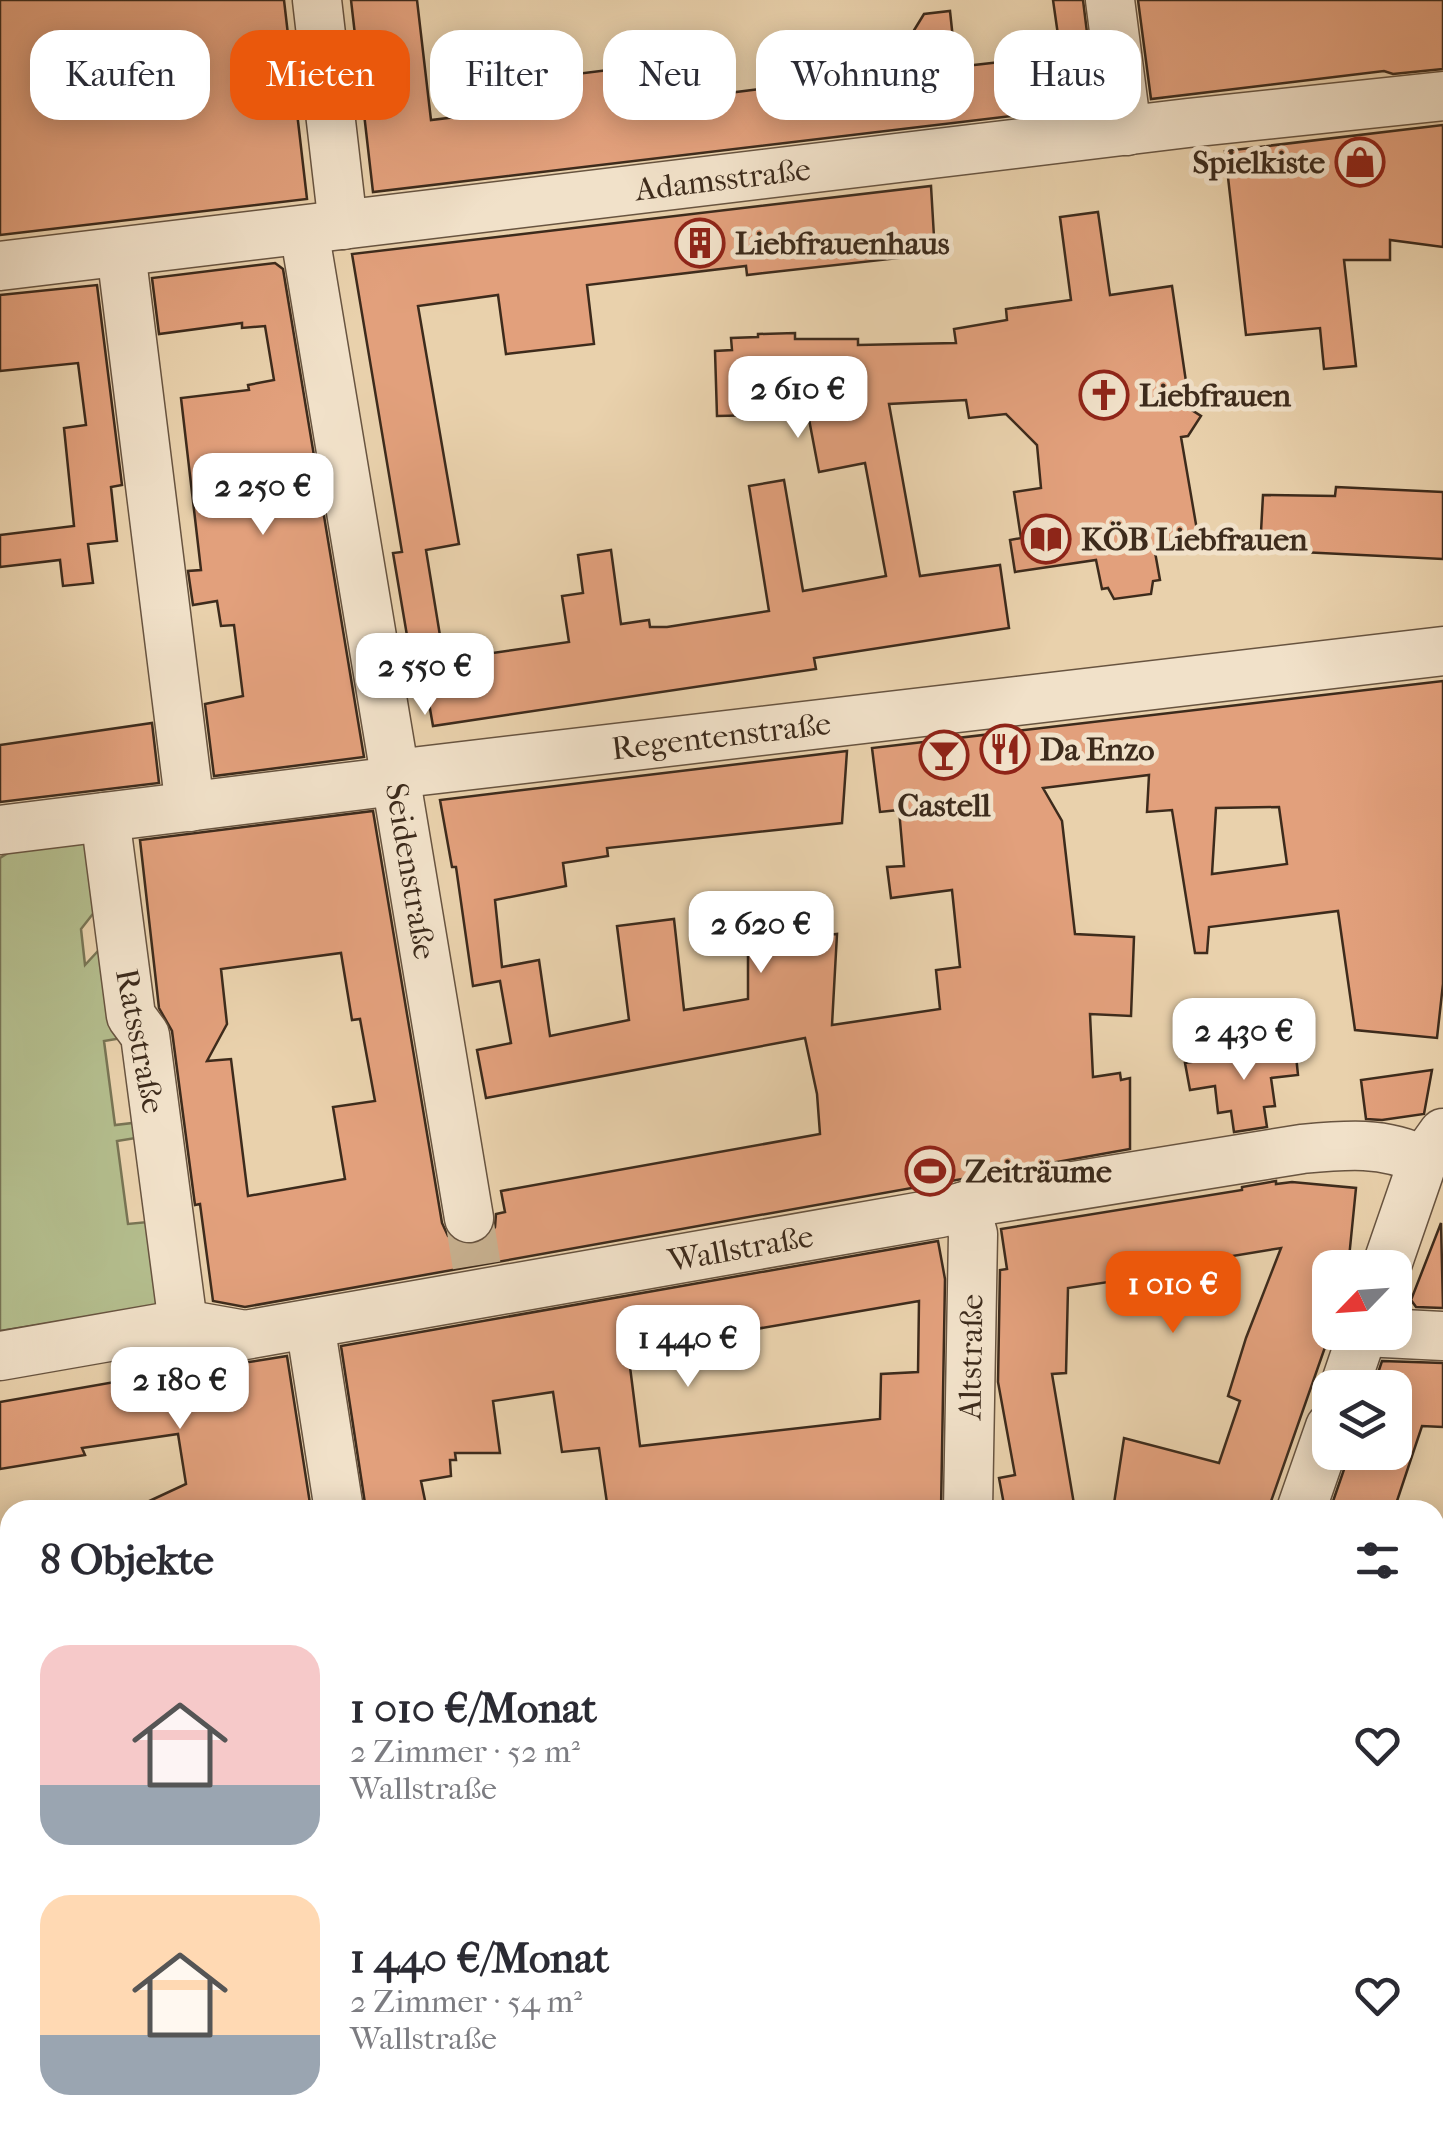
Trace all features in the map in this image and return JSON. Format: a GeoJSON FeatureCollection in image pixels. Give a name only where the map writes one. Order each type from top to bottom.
{"type":"FeatureCollection","features":[{"type":"Feature","properties":{"kind":"street","name":"Seidenstraße"},"geometry":{"type":"LineString","coordinates":[[317,0],[324,228],[396,778],[468,1218]]}},
{"type":"Feature","properties":{"kind":"street"},"geometry":{"type":"LineString","coordinates":[[1110,0],[1127,131]]}},
{"type":"Feature","properties":{"kind":"street","name":"Adamsstraße"},"geometry":{"type":"LineString","coordinates":[[0,266],[1443,96]]}},
{"type":"Feature","properties":{"kind":"street"},"geometry":{"type":"LineString","coordinates":[[121,252],[190,807]]}},
{"type":"Feature","properties":{"kind":"street","name":"Regentenstraße"},"geometry":{"type":"LineString","coordinates":[[0,830],[378,783],[412,772],[1443,652]]}},
{"type":"Feature","properties":{"kind":"street","name":"Ratsstraße"},"geometry":{"type":"LineString","coordinates":[[106,817],[132,1016],[145,1035],[183,1324]]}},
{"type":"Feature","properties":{"kind":"street","name":"Wallstraße"},"geometry":{"type":"LineString","coordinates":[[0,1356],[183,1324],[245,1334],[310,1324],[479,1281],[966,1206],[1283,1152],[1347,1144],[1401,1150],[1433,1147]]}},
{"type":"Feature","properties":{"kind":"street"},"geometry":{"type":"LineString","coordinates":[[1393,1250],[1433,1147]]}},
{"type":"Feature","properties":{"kind":"street","name":"Altstraße"},"geometry":{"type":"LineString","coordinates":[[966,1206],[973,1234],[968,1500]]}},
{"type":"Feature","properties":{"kind":"street"},"geometry":{"type":"LineString","coordinates":[[310,1324],[337,1500]]}},
{"type":"Feature","properties":{"kind":"street"},"geometry":{"type":"LineString","coordinates":[[1412,1334],[1443,1336]]}},
{"type":"Feature","properties":{"kind":"street"},"geometry":{"type":"LineString","coordinates":[[1304,1500],[1315,1470]]}},
{"type":"Feature","properties":{"kind":"green space"},"geometry":{"type":"Polygon","coordinates":[[[95,840],[103,901],[81,929],[85,965],[109,939],[134,1036],[104,1041],[115,1125],[141,1122],[142,1137],[117,1141],[128,1224],[158,1221],[168,1295],[150,1320],[64,1321],[0,1331],[0,858],[13,850],[95,840]]]}},
{"type":"Feature","properties":{"kind":"building"},"geometry":{"type":"Polygon","coordinates":[[[0,0],[284,0],[287,30],[230,30],[230,120],[298,120],[307,199],[0,235],[0,0]]]}},
{"type":"Feature","properties":{"kind":"building"},"geometry":{"type":"Polygon","coordinates":[[[351,0],[417,0],[430,120],[583,120],[583,73],[603,71],[603,120],[736,120],[736,92],[756,89],[756,120],[974,120],[974,65],[994,63],[994,118],[373,192],[365,120],[410,120],[410,30],[354,30],[351,0]]]}},
{"type":"Feature","properties":{"kind":"building"},"geometry":{"type":"Polygon","coordinates":[[[1053,0],[1083,0],[1087,30],[1057,30],[1053,0]]]}},
{"type":"Feature","properties":{"kind":"building"},"geometry":{"type":"Polygon","coordinates":[[[1138,0],[1443,0],[1443,69],[1393,74],[1384,71],[1151,99],[1138,0]]]}},
{"type":"Feature","properties":{"kind":"building"},"geometry":{"type":"Polygon","coordinates":[[[950,11],[952,30],[914,30],[924,14],[950,11]]]}},
{"type":"Feature","properties":{"kind":"building"},"geometry":{"type":"Polygon","coordinates":[[[1443,125],[1443,247],[1390,240],[1390,260],[1344,260],[1356,366],[1324,369],[1320,328],[1246,335],[1225,151],[1443,125]]]}},
{"type":"Feature","properties":{"kind":"building"},"geometry":{"type":"Polygon","coordinates":[[[931,186],[935,254],[747,275],[746,266],[587,285],[594,344],[506,354],[498,295],[418,306],[459,544],[426,550],[444,660],[569,642],[562,596],[583,593],[578,555],[611,550],[621,624],[649,620],[650,627],[667,627],[769,611],[749,486],[784,480],[803,591],[886,576],[865,463],[819,472],[808,414],[717,416],[715,351],[732,350],[731,338],[758,334],[795,333],[795,339],[858,339],[858,345],[956,343],[954,329],[1007,320],[1006,309],[1071,300],[1060,217],[1098,212],[1110,295],[1172,286],[1190,409],[1201,416],[1188,436],[1181,437],[1198,536],[1190,537],[1190,547],[1155,552],[1160,580],[1153,581],[1151,594],[1114,599],[1108,588],[1102,589],[1096,560],[1015,572],[1010,540],[1021,538],[1014,492],[1041,488],[1037,445],[1006,414],[969,418],[966,400],[889,404],[920,576],[1000,565],[1009,628],[814,658],[816,669],[433,726],[422,663],[412,665],[393,553],[402,552],[352,254],[931,186]]]}},
{"type":"Feature","properties":{"kind":"building"},"geometry":{"type":"Polygon","coordinates":[[[275,263],[283,269],[364,757],[214,776],[205,704],[243,696],[234,625],[221,626],[217,601],[193,605],[188,571],[201,570],[181,398],[249,390],[248,385],[274,380],[265,326],[242,328],[242,323],[159,334],[152,278],[275,263]]]}},
{"type":"Feature","properties":{"kind":"building"},"geometry":{"type":"Polygon","coordinates":[[[97,285],[122,485],[111,487],[117,541],[88,544],[93,583],[63,586],[60,560],[0,567],[0,535],[74,526],[64,428],[86,425],[78,363],[0,371],[0,295],[97,285]]]}},
{"type":"Feature","properties":{"kind":"building"},"geometry":{"type":"Polygon","coordinates":[[[1336,487],[1443,492],[1443,559],[1260,550],[1263,495],[1335,496],[1336,487]]]}},
{"type":"Feature","properties":{"kind":"building"},"geometry":{"type":"Polygon","coordinates":[[[1443,681],[1443,984],[1437,1038],[1355,1030],[1338,911],[1209,927],[1207,953],[1195,953],[1172,810],[1147,812],[1149,775],[1043,788],[1062,821],[1075,934],[1134,937],[1131,1016],[1090,1014],[1093,1077],[1120,1073],[1121,1080],[1130,1078],[1130,1149],[245,1307],[213,1301],[200,1204],[195,1205],[172,1031],[159,1008],[140,840],[373,811],[442,1223],[448,1236],[458,1243],[473,1245],[487,1238],[495,1227],[496,1214],[505,1212],[501,1191],[820,1134],[817,1094],[805,1038],[486,1098],[477,1050],[511,1043],[500,981],[473,986],[456,867],[452,867],[440,800],[847,751],[842,823],[607,848],[608,856],[563,863],[566,886],[495,900],[502,967],[539,960],[550,1036],[629,1020],[617,926],[674,919],[684,1010],[748,999],[748,944],[837,934],[832,1025],[940,1009],[936,970],[960,967],[952,890],[891,898],[887,867],[904,866],[899,810],[880,812],[872,748],[1443,681]],[[1279,807],[1216,808],[1212,874],[1287,864],[1279,807]],[[341,953],[221,969],[227,1024],[207,1061],[231,1059],[248,1196],[345,1179],[333,1107],[375,1101],[360,1019],[352,1020],[341,953]]]}},
{"type":"Feature","properties":{"kind":"building"},"geometry":{"type":"Polygon","coordinates":[[[152,723],[159,783],[0,802],[0,745],[152,723]]]}},
{"type":"Feature","properties":{"kind":"building"},"geometry":{"type":"Polygon","coordinates":[[[1295,1046],[1298,1075],[1271,1078],[1275,1106],[1264,1107],[1267,1127],[1234,1132],[1231,1111],[1218,1113],[1215,1086],[1190,1090],[1185,1063],[1295,1046]]]}},
{"type":"Feature","properties":{"kind":"building"},"geometry":{"type":"Polygon","coordinates":[[[1432,1070],[1424,1114],[1366,1119],[1361,1080],[1432,1070]]]}},
{"type":"Feature","properties":{"kind":"building"},"geometry":{"type":"Polygon","coordinates":[[[1276,1181],[1356,1188],[1350,1250],[1312,1250],[1312,1350],[1324,1350],[1317,1370],[1312,1370],[1312,1384],[1272,1500],[1115,1500],[1124,1438],[1219,1463],[1240,1401],[1228,1396],[1281,1248],[1190,1263],[1195,1291],[1176,1296],[1159,1288],[1148,1276],[1068,1288],[1066,1373],[1052,1374],[1073,1500],[1003,1500],[999,1478],[1015,1475],[998,1382],[1000,1270],[1007,1269],[1001,1229],[1242,1190],[1276,1181]]]}},
{"type":"Feature","properties":{"kind":"building"},"geometry":{"type":"Polygon","coordinates":[[[1441,1223],[1443,1308],[1416,1307],[1412,1297],[1441,1223]]]}},
{"type":"Feature","properties":{"kind":"building"},"geometry":{"type":"Polygon","coordinates":[[[938,1241],[945,1279],[941,1500],[607,1500],[599,1448],[562,1452],[553,1392],[493,1401],[500,1453],[455,1453],[456,1460],[450,1460],[451,1476],[421,1481],[425,1500],[364,1500],[341,1346],[938,1241]],[[919,1301],[628,1351],[640,1446],[880,1419],[881,1374],[918,1372],[919,1301]]]}},
{"type":"Feature","properties":{"kind":"building"},"geometry":{"type":"Polygon","coordinates":[[[287,1356],[309,1500],[152,1500],[186,1484],[178,1434],[82,1448],[85,1455],[0,1469],[0,1402],[224,1363],[224,1359],[249,1362],[287,1356]]]}},
{"type":"Feature","properties":{"kind":"building"},"geometry":{"type":"Polygon","coordinates":[[[1382,1361],[1443,1363],[1443,1427],[1422,1426],[1412,1456],[1412,1370],[1379,1370],[1382,1361]]]}},
{"type":"Feature","properties":{"kind":"building"},"geometry":{"type":"Polygon","coordinates":[[[1344,1470],[1407,1470],[1397,1500],[1333,1500],[1344,1470]]]}},
{"type":"Feature","properties":{"kind":"tunnel"},"geometry":{"type":"LineString","coordinates":[[469,1218],[477,1268]]}},
{"type":"Feature","properties":{"kind":"place","name":"Spielkiste"},"geometry":{"type":"Point","coordinates":[1360,162]}},
{"type":"Feature","properties":{"kind":"place","name":"Liebfrauenhaus"},"geometry":{"type":"Point","coordinates":[700,243]}},
{"type":"Feature","properties":{"kind":"place","name":"Liebfrauen"},"geometry":{"type":"Point","coordinates":[1104,395]}},
{"type":"Feature","properties":{"kind":"place","name":"KÖB Liebfrauen"},"geometry":{"type":"Point","coordinates":[1046,539]}},
{"type":"Feature","properties":{"kind":"place","name":"Da Enzo"},"geometry":{"type":"Point","coordinates":[1005,749]}},
{"type":"Feature","properties":{"kind":"place","name":"Castell"},"geometry":{"type":"Point","coordinates":[944,755]}},
{"type":"Feature","properties":{"kind":"place","name":"Zeiträume"},"geometry":{"type":"Point","coordinates":[930,1171]}}]}
